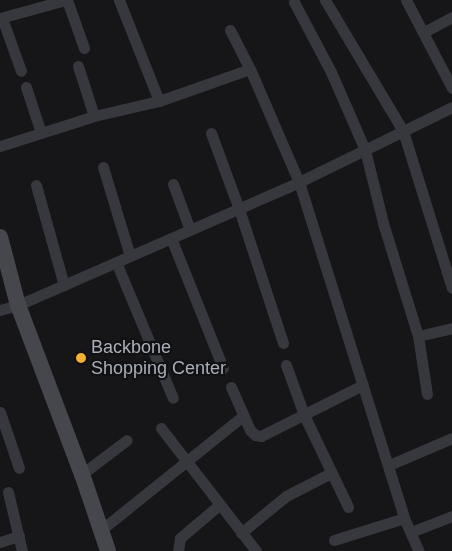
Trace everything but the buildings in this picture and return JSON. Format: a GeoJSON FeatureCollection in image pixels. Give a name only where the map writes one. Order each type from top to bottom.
{"type":"FeatureCollection","features":[{"type":"Feature","properties":{"kind":"main road"},"geometry":{"type":"LineString","coordinates":[[0,237],[18,305],[82,474],[108,551]]}},
{"type":"Feature","properties":{"kind":"street"},"geometry":{"type":"LineString","coordinates":[[21,71],[1,18],[49,2],[67,0],[84,48]]}},
{"type":"Feature","properties":{"kind":"street"},"geometry":{"type":"LineString","coordinates":[[119,0],[159,101]]}},
{"type":"Feature","properties":{"kind":"street"},"geometry":{"type":"LineString","coordinates":[[325,0],[403,132],[452,288]]}},
{"type":"Feature","properties":{"kind":"street"},"geometry":{"type":"LineString","coordinates":[[406,0],[452,88]]}},
{"type":"Feature","properties":{"kind":"street"},"geometry":{"type":"LineString","coordinates":[[294,2],[331,72],[365,150],[383,223],[418,336],[427,394]]}},
{"type":"Feature","properties":{"kind":"street"},"geometry":{"type":"LineString","coordinates":[[424,32],[452,16]]}},
{"type":"Feature","properties":{"kind":"street"},"geometry":{"type":"LineString","coordinates":[[230,30],[250,69],[300,182],[404,518],[419,551]]}},
{"type":"Feature","properties":{"kind":"street"},"geometry":{"type":"LineString","coordinates":[[78,66],[94,116]]}},
{"type":"Feature","properties":{"kind":"street"},"geometry":{"type":"LineString","coordinates":[[0,146],[94,116],[159,101],[250,69]]}},
{"type":"Feature","properties":{"kind":"street"},"geometry":{"type":"LineString","coordinates":[[26,87],[42,133]]}},
{"type":"Feature","properties":{"kind":"street"},"geometry":{"type":"LineString","coordinates":[[0,310],[18,305],[300,182],[452,108]]}},
{"type":"Feature","properties":{"kind":"street"},"geometry":{"type":"LineString","coordinates":[[211,133],[239,209],[283,343]]}},
{"type":"Feature","properties":{"kind":"street"},"geometry":{"type":"LineString","coordinates":[[103,167],[130,256]]}},
{"type":"Feature","properties":{"kind":"street"},"geometry":{"type":"LineString","coordinates":[[173,184],[190,230]]}},
{"type":"Feature","properties":{"kind":"street"},"geometry":{"type":"LineString","coordinates":[[36,185],[64,284]]}},
{"type":"Feature","properties":{"kind":"street"},"geometry":{"type":"LineString","coordinates":[[171,238],[223,368]]}},
{"type":"Feature","properties":{"kind":"street"},"geometry":{"type":"LineString","coordinates":[[116,262],[174,398]]}},
{"type":"Feature","properties":{"kind":"street"},"geometry":{"type":"LineString","coordinates":[[418,336],[452,328]]}},
{"type":"Feature","properties":{"kind":"street"},"geometry":{"type":"LineString","coordinates":[[286,366],[304,415],[348,507]]}},
{"type":"Feature","properties":{"kind":"street"},"geometry":{"type":"LineString","coordinates":[[231,387],[250,430],[254,435],[261,436],[363,385]]}},
{"type":"Feature","properties":{"kind":"street"},"geometry":{"type":"LineString","coordinates":[[0,412],[20,468]]}},
{"type":"Feature","properties":{"kind":"street"},"geometry":{"type":"LineString","coordinates":[[101,530],[243,416]]}},
{"type":"Feature","properties":{"kind":"street"},"geometry":{"type":"LineString","coordinates":[[161,428],[186,463],[256,551]]}},
{"type":"Feature","properties":{"kind":"street"},"geometry":{"type":"LineString","coordinates":[[389,465],[452,438]]}},
{"type":"Feature","properties":{"kind":"street"},"geometry":{"type":"LineString","coordinates":[[82,474],[127,440]]}},
{"type":"Feature","properties":{"kind":"street"},"geometry":{"type":"LineString","coordinates":[[241,533],[286,496],[331,474]]}},
{"type":"Feature","properties":{"kind":"street"},"geometry":{"type":"LineString","coordinates":[[8,492],[22,551]]}},
{"type":"Feature","properties":{"kind":"street"},"geometry":{"type":"LineString","coordinates":[[178,551],[180,538],[219,505]]}},
{"type":"Feature","properties":{"kind":"street"},"geometry":{"type":"LineString","coordinates":[[411,532],[452,516]]}},
{"type":"Feature","properties":{"kind":"street"},"geometry":{"type":"LineString","coordinates":[[334,540],[404,518]]}},
{"type":"Feature","properties":{"kind":"street"},"geometry":{"type":"LineString","coordinates":[[0,542],[19,536]]}},
{"type":"Feature","properties":{"kind":"place","name":"Backbone Shopping Center"},"geometry":{"type":"Point","coordinates":[81,358]}}]}
